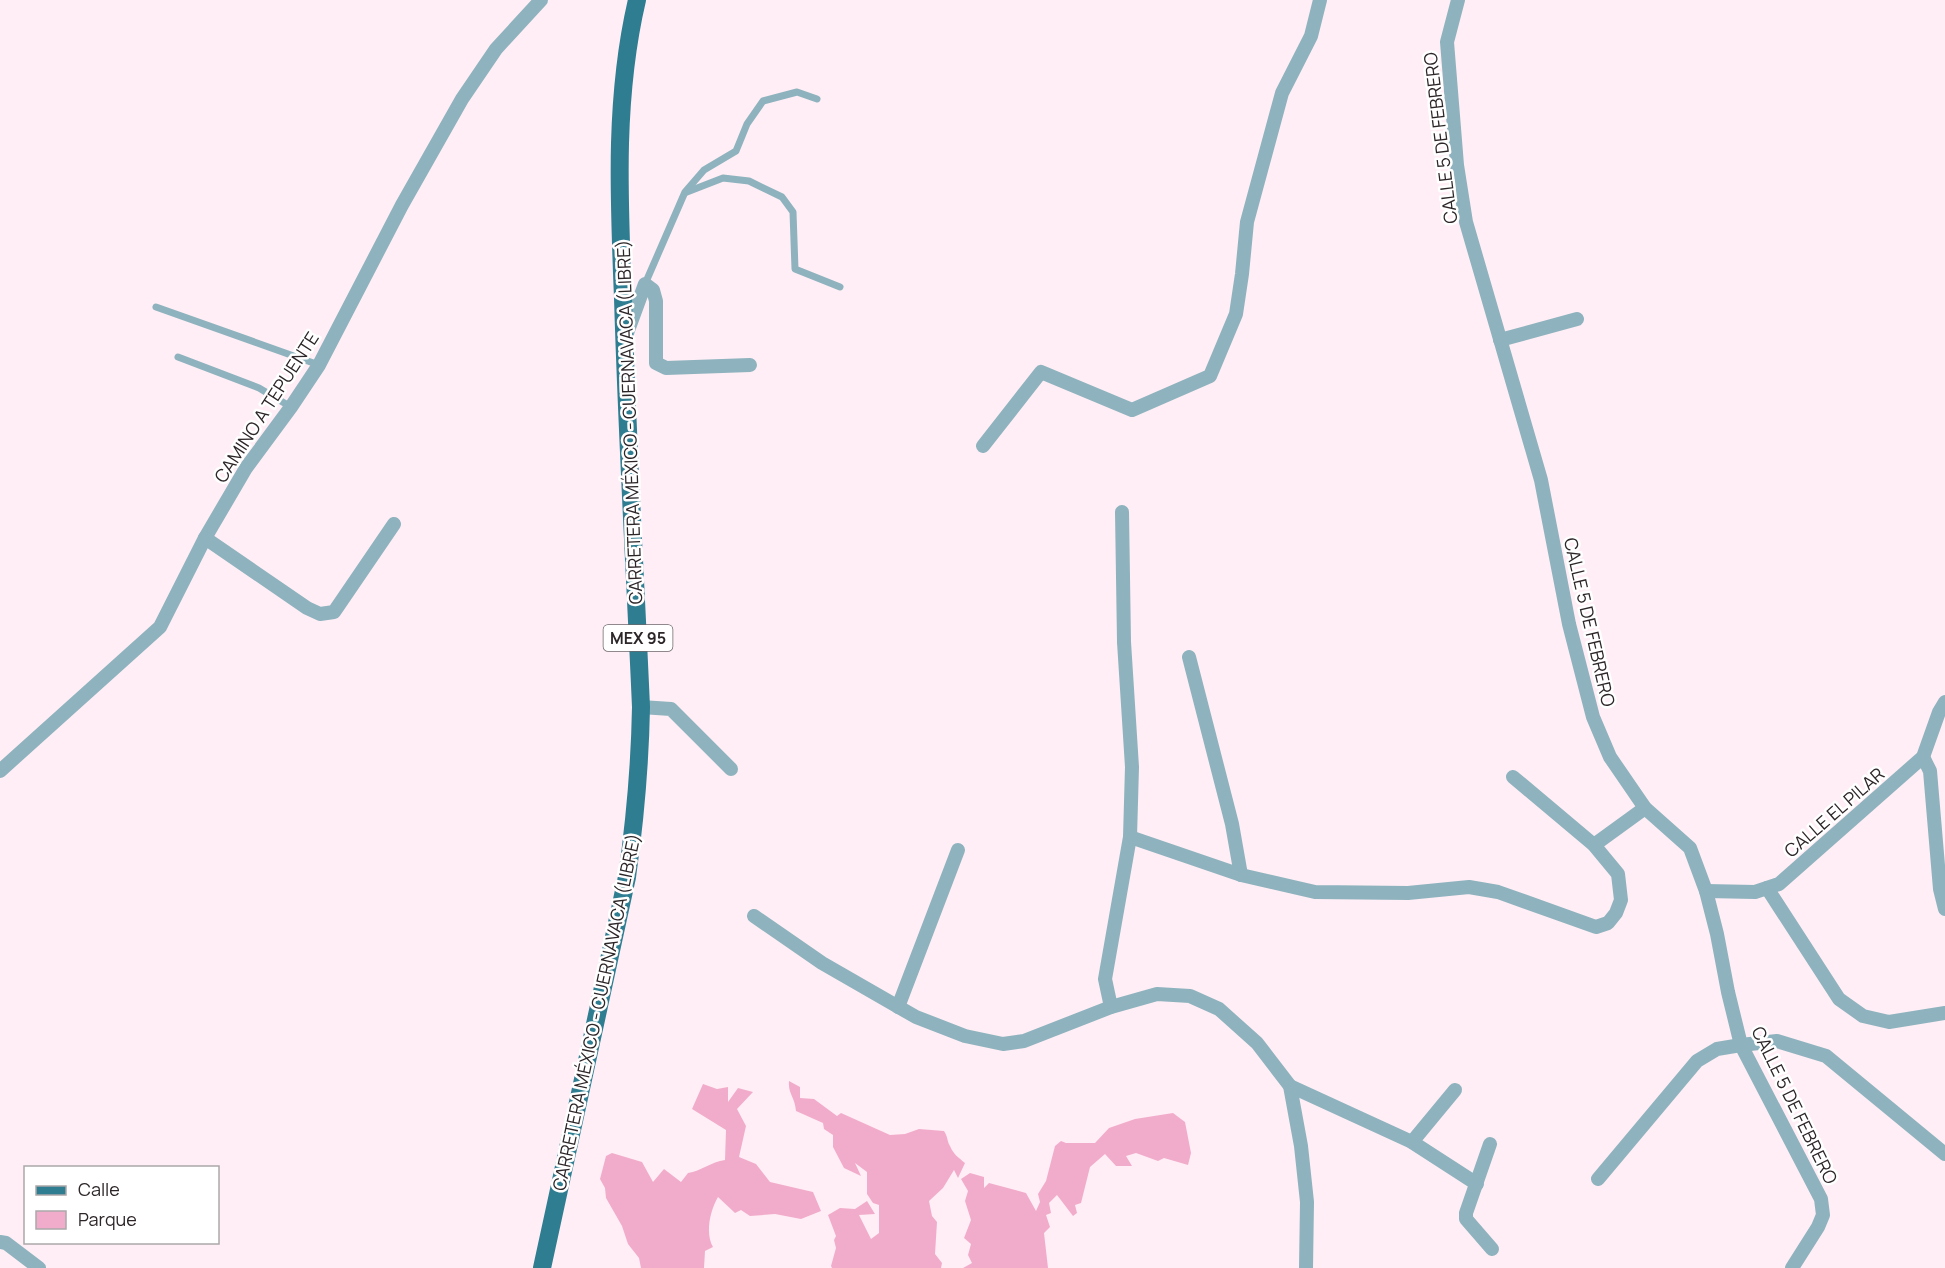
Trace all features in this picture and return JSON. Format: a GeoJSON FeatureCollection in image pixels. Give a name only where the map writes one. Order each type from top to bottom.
{"type":"FeatureCollection","features":[{"type":"Feature","properties":{"kind":"main road","name":"CARRETERA MÉXICO - CUERNAVACA (LIBRE)"},"geometry":{"type":"LineString","coordinates":[[542,1268],[627,877],[635,821],[641,707],[619,188],[620,115],[629,38],[637,0]]}},
{"type":"Feature","properties":{"kind":"street","name":"CAMINO A TEPUENTE"},"geometry":{"type":"LineString","coordinates":[[0,771],[160,627],[204,538],[246,468],[319,364],[402,205],[462,99],[496,49],[541,0]]}},
{"type":"Feature","properties":{"kind":"street"},"geometry":{"type":"LineString","coordinates":[[983,446],[1041,372],[1132,410],[1210,376],[1236,314],[1247,222],[1282,93],[1311,36],[1320,0]]}},
{"type":"Feature","properties":{"kind":"street","name":"CALLE 5 DE FEBRERO"},"geometry":{"type":"LineString","coordinates":[[1458,0],[1447,42],[1457,165],[1466,222],[1541,480],[1569,624],[1593,717],[1610,757],[1645,808],[1690,848],[1706,891],[1741,1045],[1821,1199],[1823,1215],[1792,1268]]}},
{"type":"Feature","properties":{"kind":"street"},"geometry":{"type":"LineString","coordinates":[[624,340],[645,284],[652,290],[656,300],[656,363],[666,368],[750,365]]}},
{"type":"Feature","properties":{"kind":"street"},"geometry":{"type":"LineString","coordinates":[[1500,340],[1577,319]]}},
{"type":"Feature","properties":{"kind":"street"},"geometry":{"type":"LineString","coordinates":[[1111,1007],[1105,979],[1130,837],[1132,767],[1124,642],[1122,513]]}},
{"type":"Feature","properties":{"kind":"street"},"geometry":{"type":"LineString","coordinates":[[204,538],[307,608],[320,614],[334,612],[394,524]]}},
{"type":"Feature","properties":{"kind":"street"},"geometry":{"type":"LineString","coordinates":[[1189,657],[1232,824],[1241,874]]}},
{"type":"Feature","properties":{"kind":"street","name":"CALLE EL PILAR"},"geometry":{"type":"LineString","coordinates":[[1706,891],[1755,892],[1779,884],[1923,757],[1939,712],[1945,702]]}},
{"type":"Feature","properties":{"kind":"street"},"geometry":{"type":"LineString","coordinates":[[641,707],[670,709],[731,769]]}},
{"type":"Feature","properties":{"kind":"street"},"geometry":{"type":"LineString","coordinates":[[1923,757],[1930,771],[1940,889],[1945,909]]}},
{"type":"Feature","properties":{"kind":"street"},"geometry":{"type":"LineString","coordinates":[[1130,837],[1241,874],[1314,892],[1408,893],[1469,887],[1498,892],[1596,927],[1608,923],[1616,913],[1621,900],[1618,874],[1594,845],[1513,777]]}},
{"type":"Feature","properties":{"kind":"street"},"geometry":{"type":"LineString","coordinates":[[1594,845],[1645,808]]}},
{"type":"Feature","properties":{"kind":"street"},"geometry":{"type":"LineString","coordinates":[[898,1007],[958,850]]}},
{"type":"Feature","properties":{"kind":"street"},"geometry":{"type":"LineString","coordinates":[[1767,888],[1839,999],[1863,1016],[1889,1022],[1945,1013]]}},
{"type":"Feature","properties":{"kind":"street"},"geometry":{"type":"LineString","coordinates":[[754,916],[822,963],[916,1017],[965,1036],[1003,1044],[1024,1041],[1111,1007],[1157,994],[1190,996],[1219,1009],[1257,1043],[1290,1086],[1301,1146],[1307,1202],[1306,1268]]}},
{"type":"Feature","properties":{"kind":"street"},"geometry":{"type":"LineString","coordinates":[[1599,1179],[1696,1061],[1717,1049],[1778,1041],[1826,1056],[1945,1154]]}},
{"type":"Feature","properties":{"kind":"street"},"geometry":{"type":"LineString","coordinates":[[1290,1086],[1412,1142],[1477,1184]]}},
{"type":"Feature","properties":{"kind":"street"},"geometry":{"type":"LineString","coordinates":[[1412,1142],[1455,1090]]}},
{"type":"Feature","properties":{"kind":"street"},"geometry":{"type":"LineString","coordinates":[[1490,1144],[1466,1213],[1466,1219],[1492,1249]]}},
{"type":"Feature","properties":{"kind":"street"},"geometry":{"type":"LineString","coordinates":[[0,1242],[6,1243],[39,1268]]}},
{"type":"Feature","properties":{"kind":"lane"},"geometry":{"type":"LineString","coordinates":[[645,284],[685,192],[704,170],[736,151],[747,124],[763,101],[797,92],[817,99]]}},
{"type":"Feature","properties":{"kind":"lane"},"geometry":{"type":"LineString","coordinates":[[685,192],[723,178],[749,181],[782,196],[793,212],[795,269],[840,287]]}},
{"type":"Feature","properties":{"kind":"lane"},"geometry":{"type":"LineString","coordinates":[[156,307],[319,364]]}},
{"type":"Feature","properties":{"kind":"lane"},"geometry":{"type":"LineString","coordinates":[[178,357],[259,388],[291,407]]}},
{"type":"Feature","properties":{"kind":"green space"},"geometry":{"type":"Polygon","coordinates":[[[789,1081],[800,1087],[800,1098],[814,1099],[837,1116],[841,1113],[890,1135],[905,1134],[919,1129],[944,1131],[956,1156],[965,1163],[958,1178],[954,1170],[943,1188],[929,1201],[932,1216],[937,1222],[935,1254],[942,1263],[941,1268],[832,1268],[836,1236],[828,1215],[840,1208],[855,1209],[867,1201],[875,1214],[859,1215],[871,1239],[879,1233],[879,1205],[873,1203],[867,1194],[867,1172],[855,1163],[861,1176],[844,1168],[833,1147],[833,1135],[824,1129],[823,1123],[796,1111],[789,1081]]]}},
{"type":"Feature","properties":{"kind":"green space"},"geometry":{"type":"Polygon","coordinates":[[[703,1084],[717,1089],[728,1087],[728,1102],[738,1088],[753,1092],[737,1109],[746,1126],[739,1157],[756,1164],[770,1182],[813,1192],[821,1211],[801,1219],[775,1214],[750,1216],[741,1210],[735,1213],[718,1197],[710,1222],[709,1235],[713,1247],[705,1251],[704,1268],[641,1268],[639,1258],[628,1244],[622,1226],[606,1198],[605,1188],[600,1179],[606,1156],[612,1153],[642,1162],[653,1182],[664,1169],[681,1182],[688,1173],[725,1160],[726,1130],[692,1109],[703,1084]]]}},
{"type":"Feature","properties":{"kind":"green space"},"geometry":{"type":"Polygon","coordinates":[[[1173,1113],[1185,1122],[1191,1153],[1188,1165],[1164,1158],[1158,1161],[1136,1153],[1126,1156],[1132,1166],[1116,1166],[1105,1154],[1090,1167],[1081,1203],[1075,1205],[1077,1213],[1073,1216],[1057,1195],[1049,1203],[1051,1213],[1046,1215],[1050,1227],[1044,1233],[1048,1268],[963,1268],[972,1263],[968,1255],[971,1244],[964,1238],[971,1220],[965,1201],[968,1191],[961,1179],[970,1173],[984,1177],[984,1188],[989,1183],[1026,1193],[1036,1211],[1040,1202],[1038,1194],[1046,1181],[1055,1146],[1061,1141],[1095,1143],[1109,1128],[1135,1119],[1173,1113]]]}}]}
